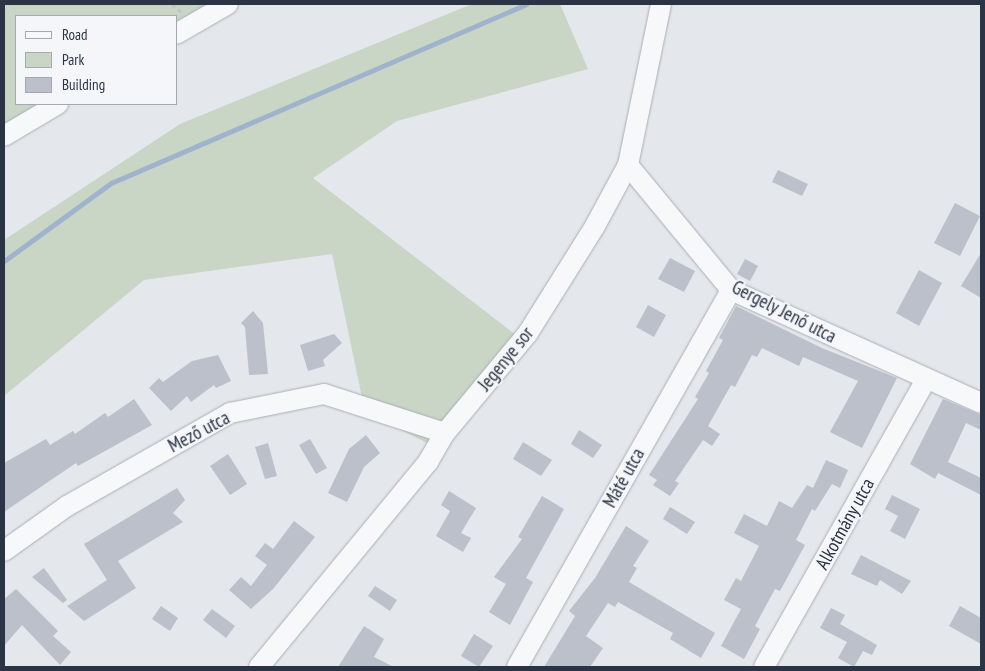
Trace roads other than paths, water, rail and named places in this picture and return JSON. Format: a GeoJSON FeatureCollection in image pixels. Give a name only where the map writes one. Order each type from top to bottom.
{"type":"FeatureCollection","features":[{"type":"Feature","properties":{"kind":"street"},"geometry":{"type":"LineString","coordinates":[[178,33],[228,4]]}},
{"type":"Feature","properties":{"kind":"street","name":"Jegenye sor"},"geometry":{"type":"LineString","coordinates":[[259,667],[428,462],[445,433],[528,333],[595,226],[628,165],[661,4]]}},
{"type":"Feature","properties":{"kind":"street"},"geometry":{"type":"LineString","coordinates":[[4,136],[56,105]]}},
{"type":"Feature","properties":{"kind":"street","name":"Gergely Jenő utca"},"geometry":{"type":"LineString","coordinates":[[628,165],[731,290],[926,380],[981,403]]}},
{"type":"Feature","properties":{"kind":"street","name":"Máté utca"},"geometry":{"type":"LineString","coordinates":[[517,667],[731,290]]}},
{"type":"Feature","properties":{"kind":"street","name":"Alkotmány utca"},"geometry":{"type":"LineString","coordinates":[[764,667],[926,380]]}},
{"type":"Feature","properties":{"kind":"street","name":"Mező utca"},"geometry":{"type":"LineString","coordinates":[[4,551],[67,506],[230,413],[324,394],[445,433]]}},
{"type":"Feature","properties":{"kind":"waterway"},"geometry":{"type":"LineString","coordinates":[[4,261],[111,183],[526,4]]}}]}
